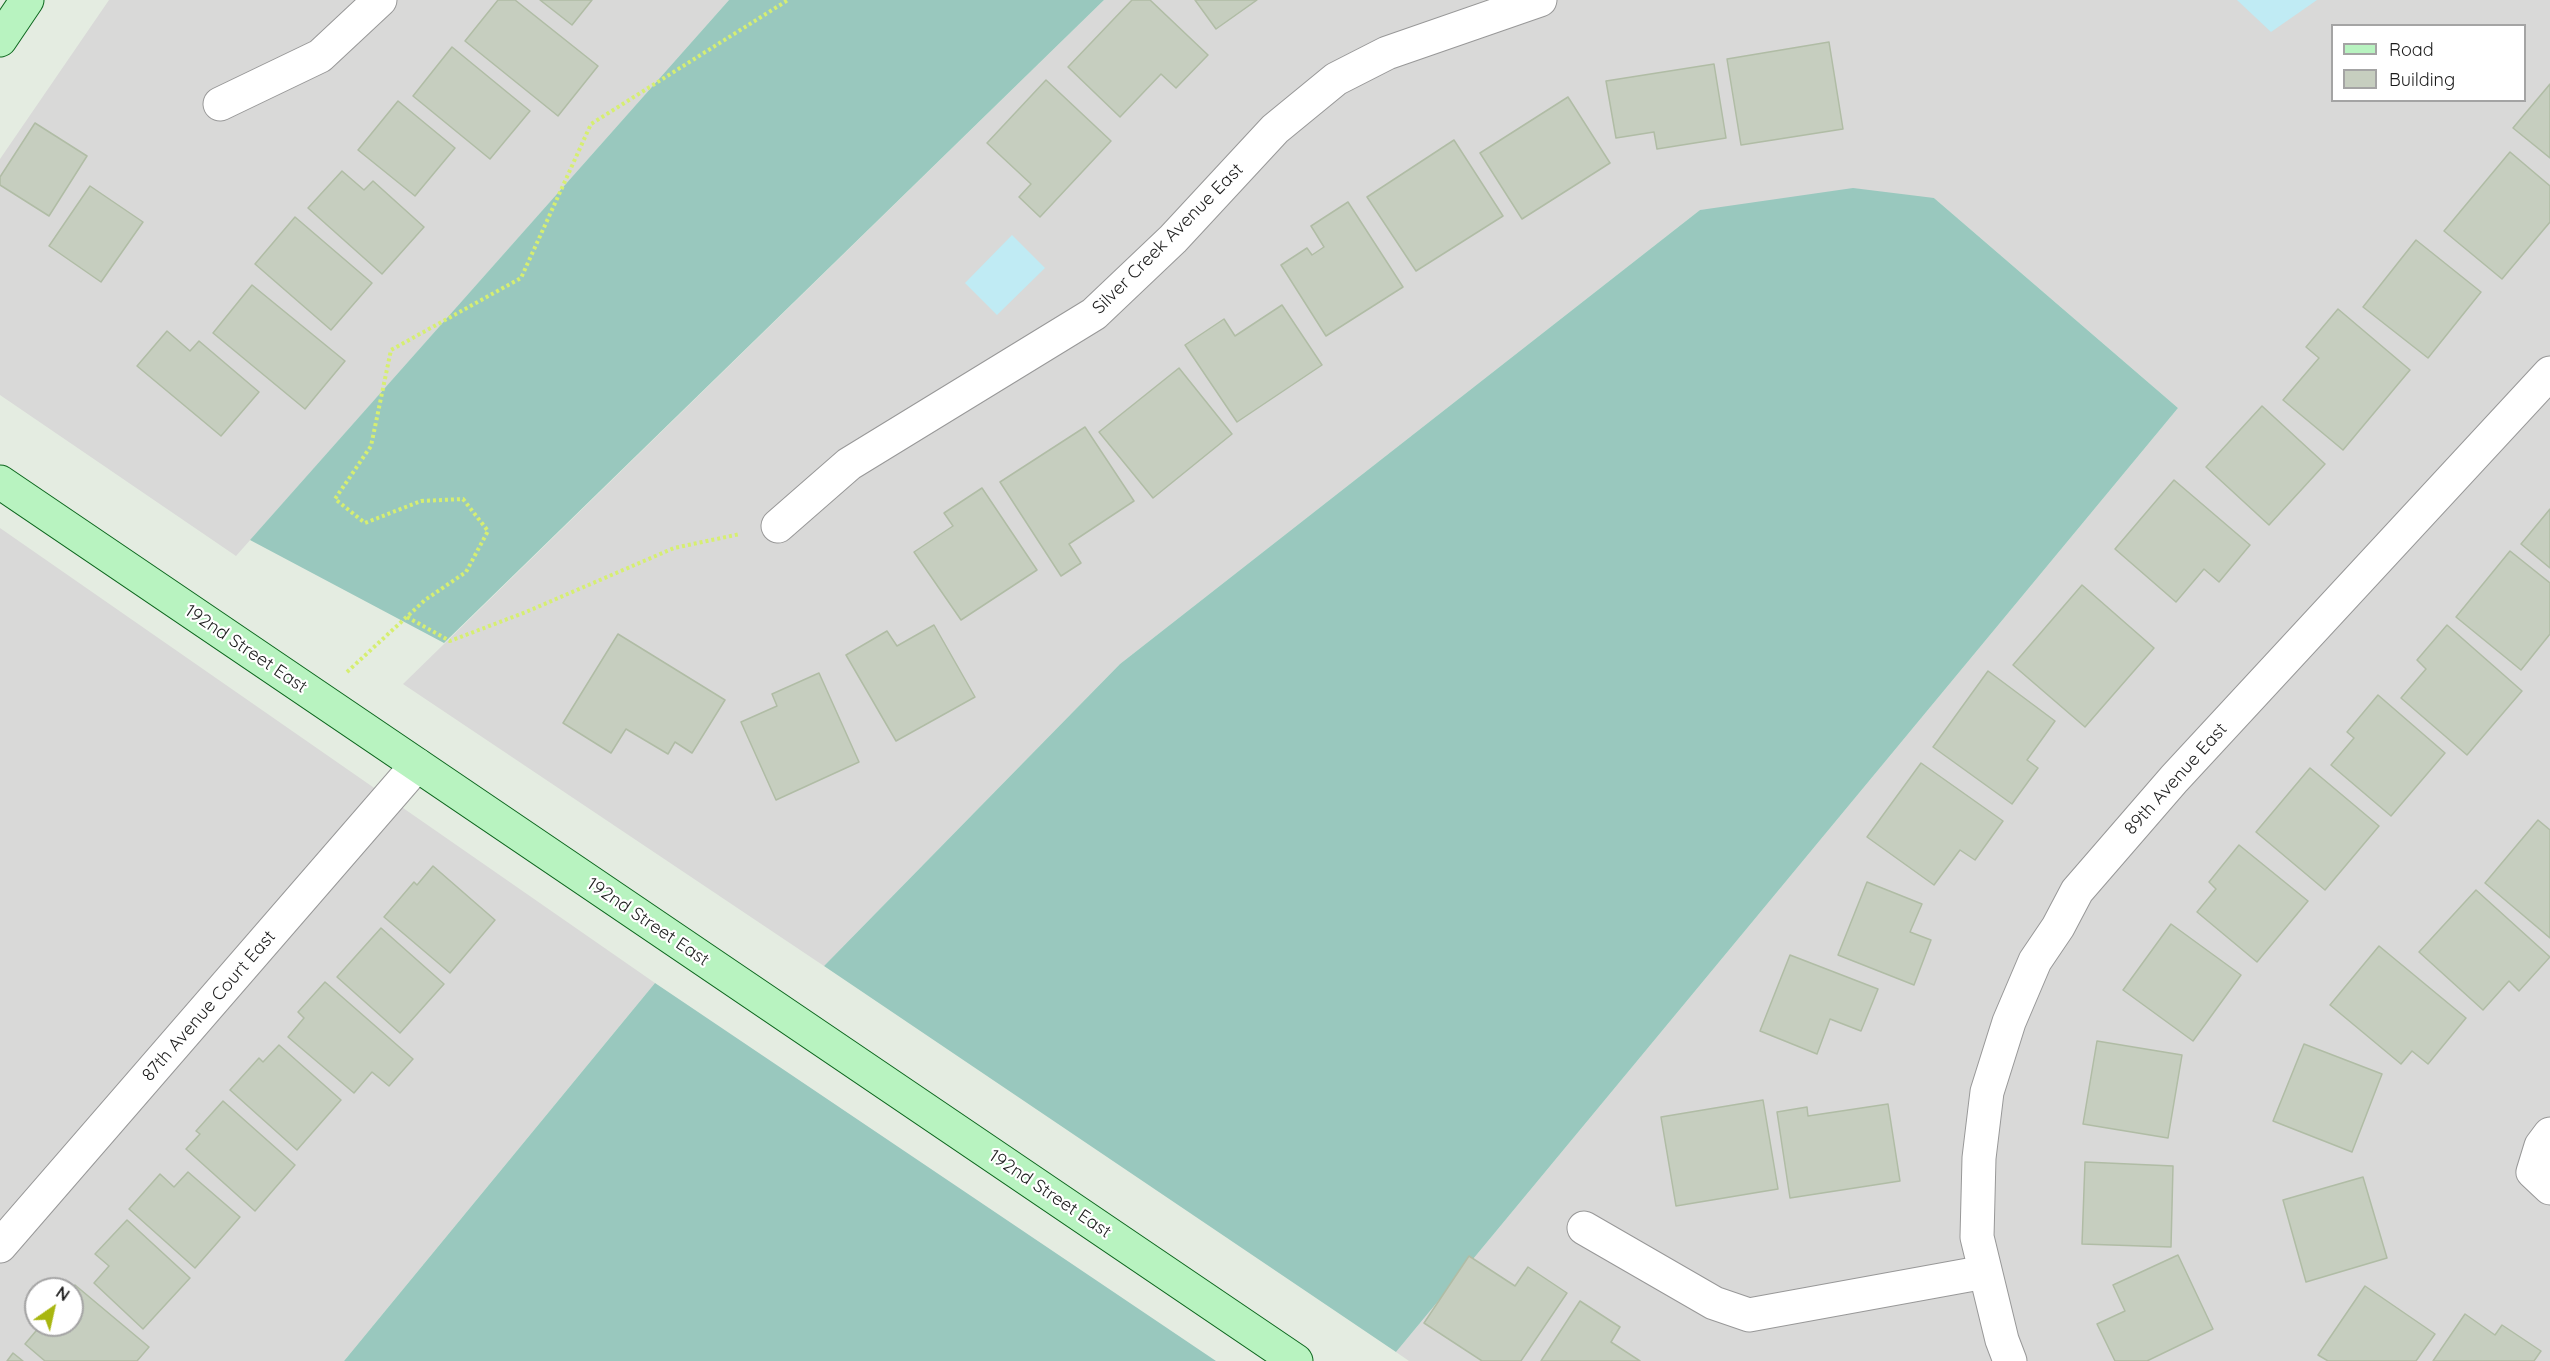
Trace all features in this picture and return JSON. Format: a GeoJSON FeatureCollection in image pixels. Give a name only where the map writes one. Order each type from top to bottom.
{"type":"FeatureCollection","features":[{"type":"Feature","properties":{"kind":"street"},"geometry":{"type":"LineString","coordinates":[[0,40],[27,0]]}},
{"type":"Feature","properties":{"kind":"street"},"geometry":{"type":"LineString","coordinates":[[220,104],[320,57],[380,0]]}},
{"type":"Feature","properties":{"kind":"street","name":"Silver Creek Avenue East"},"geometry":{"type":"LineString","coordinates":[[778,526],[849,464],[1094,314],[1173,238],[1275,129],[1336,79],[1387,53],[1540,0]]}},
{"type":"Feature","properties":{"kind":"street","name":"89th Avenue East"},"geometry":{"type":"LineString","coordinates":[[2010,1361],[2002,1340],[1977,1237],[1979,1158],[1987,1092],[2009,1022],[2035,961],[2058,927],[2078,891],[2174,779],[2550,374]]}},
{"type":"Feature","properties":{"kind":"street","name":"192nd Street East"},"geometry":{"type":"LineString","coordinates":[[0,482],[1296,1361]]}},
{"type":"Feature","properties":{"kind":"street","name":"87th Avenue Court East"},"geometry":{"type":"LineString","coordinates":[[0,1246],[417,765]]}},
{"type":"Feature","properties":{"kind":"street"},"geometry":{"type":"LineString","coordinates":[[2542,1180],[2541,1146],[2550,1134]]}},
{"type":"Feature","properties":{"kind":"street"},"geometry":{"type":"LineString","coordinates":[[1584,1228],[1714,1303],[1749,1315],[1985,1272]]}},
{"type":"Feature","properties":{"kind":"path"},"geometry":{"type":"LineString","coordinates":[[319,698],[425,600],[466,572],[488,531],[463,499],[421,501],[365,523],[334,499],[370,446],[391,350],[521,278],[591,124],[788,0]]}},
{"type":"Feature","properties":{"kind":"path"},"geometry":{"type":"LineString","coordinates":[[407,617],[450,641],[526,612],[674,548],[778,526]]}},
{"type":"Feature","properties":{"kind":"shaded area"},"geometry":{"type":"Polygon","coordinates":[[[109,0],[729,0],[236,556],[0,395],[0,159],[109,0]]]}},
{"type":"Feature","properties":{"kind":"shaded area"},"geometry":{"type":"Polygon","coordinates":[[[729,0],[1104,0],[444,643],[250,540],[729,0]]]}},
{"type":"Feature","properties":{"kind":"shaded area"},"geometry":{"type":"Polygon","coordinates":[[[1104,0],[2550,0],[2550,1361],[1409,1361],[1396,1352],[2178,408],[1934,198],[1700,210],[1120,664],[824,966],[403,684],[1104,0]]]}},
{"type":"Feature","properties":{"kind":"shaded area"},"geometry":{"type":"Polygon","coordinates":[[[2237,0],[2317,0],[2271,32],[2237,0]]]}},
{"type":"Feature","properties":{"kind":"shaded area"},"geometry":{"type":"Polygon","coordinates":[[[1853,188],[1934,198],[2178,408],[1396,1352],[824,966],[1120,664],[1700,210],[1853,188]]]}},
{"type":"Feature","properties":{"kind":"shaded area"},"geometry":{"type":"Polygon","coordinates":[[[1012,235],[1045,268],[997,315],[965,283],[1012,235]]]}},
{"type":"Feature","properties":{"kind":"shaded area"},"geometry":{"type":"Polygon","coordinates":[[[0,528],[655,983],[344,1361],[0,1361],[0,528]]]}},
{"type":"Feature","properties":{"kind":"shaded area"},"geometry":{"type":"Polygon","coordinates":[[[655,983],[1216,1361],[344,1361],[655,983]]]}},
{"type":"Feature","properties":{"kind":"building"},"geometry":{"type":"Polygon","coordinates":[[[498,0],[515,0],[598,66],[558,116],[465,41],[498,0]]]}},
{"type":"Feature","properties":{"kind":"building"},"geometry":{"type":"Polygon","coordinates":[[[540,0],[592,0],[572,25],[540,0]]]}},
{"type":"Feature","properties":{"kind":"building"},"geometry":{"type":"Polygon","coordinates":[[[1132,0],[1150,0],[1208,55],[1176,88],[1161,74],[1120,117],[1068,67],[1132,0]]]}},
{"type":"Feature","properties":{"kind":"building"},"geometry":{"type":"Polygon","coordinates":[[[1195,0],[1257,0],[1216,29],[1195,0]]]}},
{"type":"Feature","properties":{"kind":"building"},"geometry":{"type":"Polygon","coordinates":[[[1829,42],[1843,129],[1741,145],[1727,59],[1829,42]]]}},
{"type":"Feature","properties":{"kind":"building"},"geometry":{"type":"Polygon","coordinates":[[[452,47],[530,111],[490,159],[413,96],[452,47]]]}},
{"type":"Feature","properties":{"kind":"building"},"geometry":{"type":"Polygon","coordinates":[[[1714,64],[1726,138],[1657,149],[1654,132],[1616,138],[1606,81],[1714,64]]]}},
{"type":"Feature","properties":{"kind":"building"},"geometry":{"type":"Polygon","coordinates":[[[1046,80],[1111,141],[1040,217],[1019,197],[1031,184],[987,143],[1046,80]]]}},
{"type":"Feature","properties":{"kind":"building"},"geometry":{"type":"Polygon","coordinates":[[[2550,84],[2550,158],[2513,128],[2550,84]]]}},
{"type":"Feature","properties":{"kind":"building"},"geometry":{"type":"Polygon","coordinates":[[[1568,97],[1610,163],[1522,219],[1480,153],[1568,97]]]}},
{"type":"Feature","properties":{"kind":"building"},"geometry":{"type":"Polygon","coordinates":[[[398,101],[455,148],[415,196],[358,150],[398,101]]]}},
{"type":"Feature","properties":{"kind":"building"},"geometry":{"type":"Polygon","coordinates":[[[35,123],[87,156],[49,216],[0,185],[0,177],[35,123]]]}},
{"type":"Feature","properties":{"kind":"building"},"geometry":{"type":"Polygon","coordinates":[[[1454,140],[1503,216],[1416,271],[1367,197],[1454,140]]]}},
{"type":"Feature","properties":{"kind":"building"},"geometry":{"type":"Polygon","coordinates":[[[2510,152],[2550,186],[2550,222],[2502,279],[2444,231],[2510,152]]]}},
{"type":"Feature","properties":{"kind":"building"},"geometry":{"type":"Polygon","coordinates":[[[342,171],[364,190],[373,181],[424,227],[382,274],[308,208],[342,171]]]}},
{"type":"Feature","properties":{"kind":"building"},"geometry":{"type":"Polygon","coordinates":[[[90,186],[143,222],[101,282],[49,246],[90,186]]]}},
{"type":"Feature","properties":{"kind":"building"},"geometry":{"type":"Polygon","coordinates":[[[1348,202],[1403,287],[1326,336],[1281,265],[1307,248],[1312,255],[1324,247],[1311,226],[1348,202]]]}},
{"type":"Feature","properties":{"kind":"building"},"geometry":{"type":"Polygon","coordinates":[[[295,217],[372,283],[331,330],[255,264],[295,217]]]}},
{"type":"Feature","properties":{"kind":"building"},"geometry":{"type":"Polygon","coordinates":[[[2416,240],[2481,292],[2428,358],[2363,307],[2416,240]]]}},
{"type":"Feature","properties":{"kind":"building"},"geometry":{"type":"Polygon","coordinates":[[[252,285],[345,361],[305,409],[213,333],[252,285]]]}},
{"type":"Feature","properties":{"kind":"building"},"geometry":{"type":"Polygon","coordinates":[[[1282,305],[1322,365],[1237,422],[1185,345],[1224,319],[1235,336],[1282,305]]]}},
{"type":"Feature","properties":{"kind":"building"},"geometry":{"type":"Polygon","coordinates":[[[2338,309],[2410,370],[2343,450],[2283,400],[2319,358],[2306,347],[2338,309]]]}},
{"type":"Feature","properties":{"kind":"building"},"geometry":{"type":"Polygon","coordinates":[[[167,331],[190,351],[199,341],[259,392],[221,436],[137,366],[167,331]]]}},
{"type":"Feature","properties":{"kind":"building"},"geometry":{"type":"Polygon","coordinates":[[[1179,368],[1232,434],[1153,498],[1099,432],[1179,368]]]}},
{"type":"Feature","properties":{"kind":"building"},"geometry":{"type":"Polygon","coordinates":[[[2262,406],[2325,464],[2269,525],[2206,467],[2262,406]]]}},
{"type":"Feature","properties":{"kind":"building"},"geometry":{"type":"Polygon","coordinates":[[[1085,427],[1134,501],[1069,544],[1081,563],[1061,576],[1000,482],[1085,427]]]}},
{"type":"Feature","properties":{"kind":"building"},"geometry":{"type":"Polygon","coordinates":[[[2174,480],[2250,545],[2219,582],[2204,569],[2176,602],[2115,549],[2174,480]]]}},
{"type":"Feature","properties":{"kind":"building"},"geometry":{"type":"Polygon","coordinates":[[[982,488],[1037,570],[961,620],[914,552],[953,526],[944,513],[982,488]]]}},
{"type":"Feature","properties":{"kind":"building"},"geometry":{"type":"Polygon","coordinates":[[[2550,509],[2550,568],[2521,544],[2550,509]]]}},
{"type":"Feature","properties":{"kind":"building"},"geometry":{"type":"Polygon","coordinates":[[[2510,551],[2550,583],[2550,634],[2521,670],[2456,617],[2510,551]]]}},
{"type":"Feature","properties":{"kind":"building"},"geometry":{"type":"Polygon","coordinates":[[[2082,585],[2154,648],[2085,727],[2013,665],[2082,585]]]}},
{"type":"Feature","properties":{"kind":"building"},"geometry":{"type":"Polygon","coordinates":[[[934,625],[975,697],[896,741],[846,655],[887,631],[897,646],[934,625]]]}},
{"type":"Feature","properties":{"kind":"building"},"geometry":{"type":"Polygon","coordinates":[[[2447,625],[2522,691],[2467,755],[2401,698],[2426,669],[2417,660],[2447,625]]]}},
{"type":"Feature","properties":{"kind":"building"},"geometry":{"type":"Polygon","coordinates":[[[618,634],[725,700],[692,753],[675,742],[668,754],[626,729],[611,753],[563,723],[618,634]]]}},
{"type":"Feature","properties":{"kind":"building"},"geometry":{"type":"Polygon","coordinates":[[[1988,671],[2055,721],[2027,760],[2038,768],[2012,804],[1933,747],[1988,671]]]}},
{"type":"Feature","properties":{"kind":"building"},"geometry":{"type":"Polygon","coordinates":[[[819,673],[859,762],[776,800],[741,722],[777,706],[772,694],[819,673]]]}},
{"type":"Feature","properties":{"kind":"building"},"geometry":{"type":"Polygon","coordinates":[[[2378,695],[2445,753],[2391,816],[2331,765],[2354,738],[2347,732],[2378,695]]]}},
{"type":"Feature","properties":{"kind":"building"},"geometry":{"type":"Polygon","coordinates":[[[1921,763],[2003,821],[1975,860],[1960,850],[1934,885],[1867,837],[1921,763]]]}},
{"type":"Feature","properties":{"kind":"building"},"geometry":{"type":"Polygon","coordinates":[[[2310,768],[2379,826],[2325,890],[2256,832],[2310,768]]]}},
{"type":"Feature","properties":{"kind":"building"},"geometry":{"type":"Polygon","coordinates":[[[2538,820],[2550,830],[2550,938],[2485,883],[2538,820]]]}},
{"type":"Feature","properties":{"kind":"building"},"geometry":{"type":"Polygon","coordinates":[[[2239,845],[2308,901],[2257,962],[2197,912],[2216,889],[2209,882],[2239,845]]]}},
{"type":"Feature","properties":{"kind":"building"},"geometry":{"type":"Polygon","coordinates":[[[433,866],[495,920],[450,973],[384,917],[414,882],[417,885],[433,866]]]}},
{"type":"Feature","properties":{"kind":"building"},"geometry":{"type":"Polygon","coordinates":[[[1867,882],[1922,904],[1910,932],[1931,940],[1914,985],[1838,955],[1867,882]]]}},
{"type":"Feature","properties":{"kind":"building"},"geometry":{"type":"Polygon","coordinates":[[[2476,890],[2550,957],[2519,991],[2509,981],[2483,1010],[2419,952],[2476,890]]]}},
{"type":"Feature","properties":{"kind":"building"},"geometry":{"type":"Polygon","coordinates":[[[2171,924],[2241,975],[2193,1041],[2123,990],[2171,924]]]}},
{"type":"Feature","properties":{"kind":"building"},"geometry":{"type":"Polygon","coordinates":[[[381,928],[444,984],[400,1033],[337,977],[381,928]]]}},
{"type":"Feature","properties":{"kind":"building"},"geometry":{"type":"Polygon","coordinates":[[[2379,946],[2466,1018],[2428,1064],[2412,1051],[2401,1064],[2330,1005],[2379,946]]]}},
{"type":"Feature","properties":{"kind":"building"},"geometry":{"type":"Polygon","coordinates":[[[1790,955],[1878,989],[1861,1031],[1830,1019],[1817,1054],[1760,1031],[1790,955]]]}},
{"type":"Feature","properties":{"kind":"building"},"geometry":{"type":"Polygon","coordinates":[[[325,982],[413,1059],[389,1086],[372,1072],[354,1093],[288,1037],[304,1018],[298,1012],[325,982]]]}},
{"type":"Feature","properties":{"kind":"building"},"geometry":{"type":"Polygon","coordinates":[[[2097,1041],[2182,1055],[2168,1138],[2083,1124],[2097,1041]]]}},
{"type":"Feature","properties":{"kind":"building"},"geometry":{"type":"Polygon","coordinates":[[[2304,1044],[2382,1074],[2352,1152],[2273,1121],[2304,1044]]]}},
{"type":"Feature","properties":{"kind":"building"},"geometry":{"type":"Polygon","coordinates":[[[279,1045],[341,1100],[297,1150],[230,1090],[259,1058],[263,1062],[279,1045]]]}},
{"type":"Feature","properties":{"kind":"building"},"geometry":{"type":"Polygon","coordinates":[[[1763,1100],[1778,1189],[1676,1206],[1661,1117],[1763,1100]]]}},
{"type":"Feature","properties":{"kind":"building"},"geometry":{"type":"Polygon","coordinates":[[[223,1101],[295,1165],[255,1211],[186,1149],[200,1134],[196,1131],[223,1101]]]}},
{"type":"Feature","properties":{"kind":"building"},"geometry":{"type":"Polygon","coordinates":[[[1888,1104],[1900,1181],[1790,1198],[1777,1112],[1807,1107],[1808,1116],[1888,1104]]]}},
{"type":"Feature","properties":{"kind":"building"},"geometry":{"type":"Polygon","coordinates":[[[2085,1162],[2173,1166],[2171,1247],[2082,1244],[2085,1162]]]}},
{"type":"Feature","properties":{"kind":"building"},"geometry":{"type":"Polygon","coordinates":[[[188,1172],[240,1217],[195,1268],[129,1209],[160,1174],[174,1187],[188,1172]]]}},
{"type":"Feature","properties":{"kind":"building"},"geometry":{"type":"Polygon","coordinates":[[[2363,1177],[2387,1258],[2306,1282],[2283,1200],[2363,1177]]]}},
{"type":"Feature","properties":{"kind":"building"},"geometry":{"type":"Polygon","coordinates":[[[127,1220],[190,1278],[143,1329],[94,1283],[109,1266],[95,1254],[127,1220]]]}},
{"type":"Feature","properties":{"kind":"building"},"geometry":{"type":"Polygon","coordinates":[[[2178,1255],[2213,1329],[2147,1361],[2115,1361],[2097,1324],[2125,1311],[2113,1285],[2178,1255]]]}},
{"type":"Feature","properties":{"kind":"building"},"geometry":{"type":"Polygon","coordinates":[[[1469,1256],[1515,1286],[1528,1267],[1567,1293],[1521,1361],[1482,1361],[1424,1323],[1469,1256]]]}},
{"type":"Feature","properties":{"kind":"building"},"geometry":{"type":"Polygon","coordinates":[[[2365,1286],[2435,1334],[2416,1361],[2328,1361],[2318,1355],[2365,1286]]]}},
{"type":"Feature","properties":{"kind":"building"},"geometry":{"type":"Polygon","coordinates":[[[84,1293],[149,1347],[137,1361],[45,1361],[25,1344],[31,1337],[84,1337],[84,1293]]]}},
{"type":"Feature","properties":{"kind":"building"},"geometry":{"type":"Polygon","coordinates":[[[1580,1301],[1620,1327],[1611,1342],[1640,1361],[1541,1361],[1580,1301]]]}},
{"type":"Feature","properties":{"kind":"building"},"geometry":{"type":"Polygon","coordinates":[[[2465,1314],[2495,1335],[2502,1325],[2541,1351],[2534,1361],[2433,1361],[2465,1314]]]}},
{"type":"Feature","properties":{"kind":"building"},"geometry":{"type":"Polygon","coordinates":[[[13,1353],[23,1361],[7,1361],[13,1353]]]}}]}
